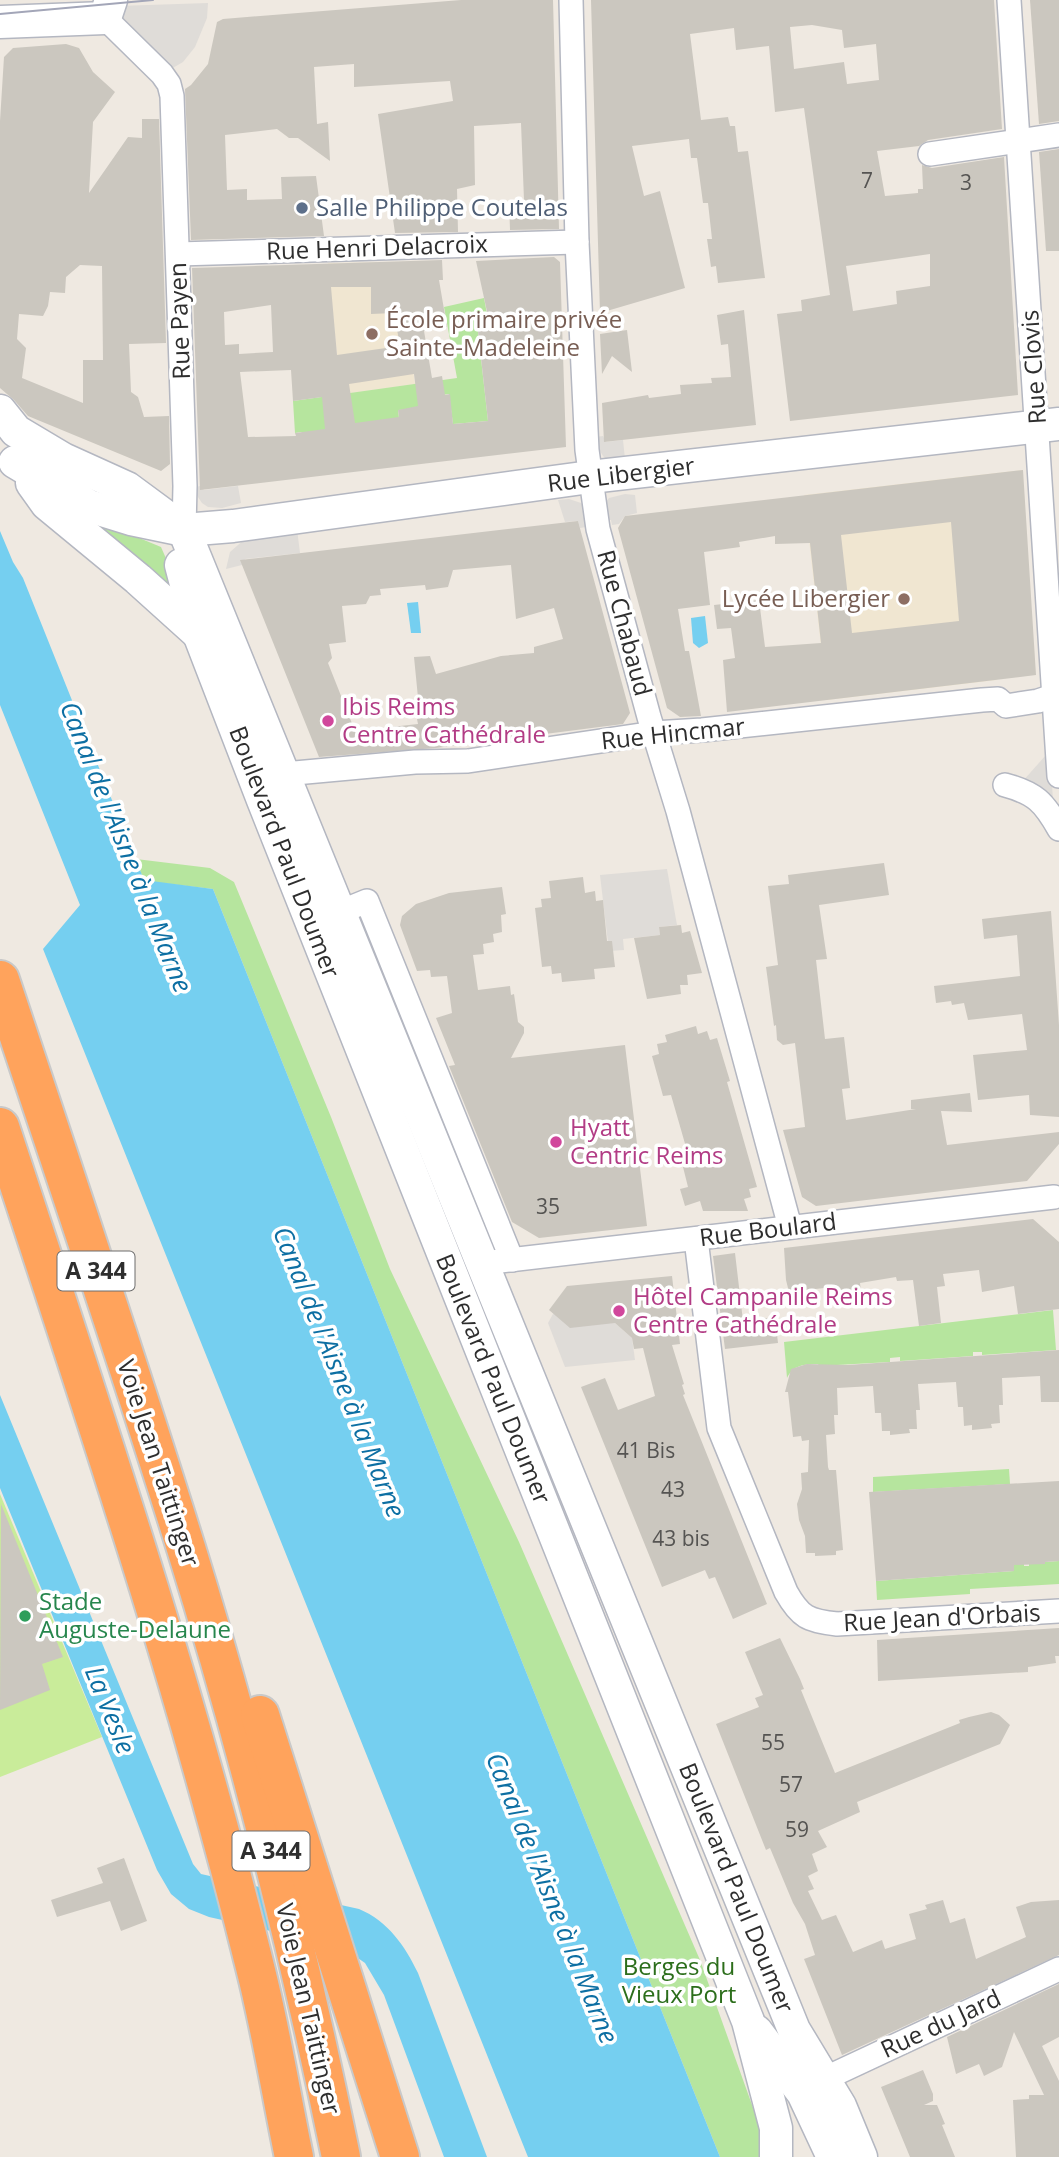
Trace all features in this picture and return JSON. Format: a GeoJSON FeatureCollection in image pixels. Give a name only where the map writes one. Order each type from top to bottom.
{"type":"FeatureCollection","features":[{"type":"Feature","properties":{"kind":"highway","name":"Voie Jean Taittinger"},"geometry":{"type":"LineString","coordinates":[[0,980],[187,1549],[260,1805],[316,2033],[341,2157]]}},
{"type":"Feature","properties":{"kind":"highway","name":"Voie Jean Taittinger"},"geometry":{"type":"LineString","coordinates":[[0,1126],[142,1562],[206,1779],[256,1970],[285,2149]]}},
{"type":"Feature","properties":{"kind":"highway"},"geometry":{"type":"LineString","coordinates":[[187,1549],[220,1588],[400,2157]]}},
{"type":"Feature","properties":{"kind":"main road"},"geometry":{"type":"LineString","coordinates":[[0,22],[110,4]]}},
{"type":"Feature","properties":{"kind":"main road"},"geometry":{"type":"LineString","coordinates":[[0,411],[16,431],[64,459],[127,488],[184,530]]}},
{"type":"Feature","properties":{"kind":"main road","name":"Rue Libergier"},"geometry":{"type":"LineString","coordinates":[[184,530],[233,526],[590,477],[1048,426]]}},
{"type":"Feature","properties":{"kind":"main road","name":"Boulevard Paul Doumer"},"geometry":{"type":"LineString","coordinates":[[7,451],[89,506],[131,519],[184,530]]}},
{"type":"Feature","properties":{"kind":"main road","name":"Boulevard Paul Doumer"},"geometry":{"type":"LineString","coordinates":[[7,451],[47,504],[138,579],[199,634]]}},
{"type":"Feature","properties":{"kind":"main road","name":"Boulevard Paul Doumer"},"geometry":{"type":"LineString","coordinates":[[184,530],[180,566],[199,634],[748,2021],[776,2142]]}},
{"type":"Feature","properties":{"kind":"main road","name":"Boulevard Paul Doumer"},"geometry":{"type":"LineString","coordinates":[[184,530],[340,912],[498,1262],[794,2030],[833,2157]]}},
{"type":"Feature","properties":{"kind":"main road"},"geometry":{"type":"LineString","coordinates":[[748,2021],[813,2086],[776,2142]]}},
{"type":"Feature","properties":{"kind":"main road","name":"Boulevard Paul Doumer"},"geometry":{"type":"LineString","coordinates":[[813,2086],[840,2106],[861,2157]]}},
{"type":"Feature","properties":{"kind":"street","name":"Rue Chabaud"},"geometry":{"type":"LineString","coordinates":[[571,0],[577,242],[590,477],[598,529],[678,811],[790,1227]]}},
{"type":"Feature","properties":{"kind":"street","name":"Rue Clovis"},"geometry":{"type":"LineString","coordinates":[[1009,0],[1019,140],[1048,426],[1059,776]]}},
{"type":"Feature","properties":{"kind":"street","name":"Rue Payen"},"geometry":{"type":"LineString","coordinates":[[110,4],[169,84],[174,111],[184,530]]}},
{"type":"Feature","properties":{"kind":"street"},"geometry":{"type":"LineString","coordinates":[[930,154],[1059,135]]}},
{"type":"Feature","properties":{"kind":"street","name":"Rue Henri Delacroix"},"geometry":{"type":"LineString","coordinates":[[177,254],[577,242]]}},
{"type":"Feature","properties":{"kind":"street","name":"Rue Hincmar"},"geometry":{"type":"LineString","coordinates":[[284,774],[415,762],[468,761],[654,733],[982,700],[998,699],[1006,705],[1038,701],[1057,695]]}},
{"type":"Feature","properties":{"kind":"street"},"geometry":{"type":"LineString","coordinates":[[1005,785],[1035,796],[1048,809],[1059,829]]}},
{"type":"Feature","properties":{"kind":"street","name":"Rue Boulard"},"geometry":{"type":"LineString","coordinates":[[498,1262],[1057,1194]]}},
{"type":"Feature","properties":{"kind":"street","name":"Rue Jean d'Orbais"},"geometry":{"type":"LineString","coordinates":[[696,1239],[719,1428],[786,1592],[802,1615],[818,1622],[836,1624],[1059,1611]]}},
{"type":"Feature","properties":{"kind":"street","name":"Rue du Jard"},"geometry":{"type":"LineString","coordinates":[[813,2086],[1059,1969]]}},
{"type":"Feature","properties":{"kind":"shaded area"},"geometry":{"type":"Polygon","coordinates":[[[208,3],[207,18],[195,47],[183,62],[171,69],[121,20],[118,6],[208,3]]]}},
{"type":"Feature","properties":{"kind":"shaded area","name":"École primaire privée Sainte-Madeleine"},"geometry":{"type":"Polygon","coordinates":[[[404,262],[405,313],[415,384],[338,395],[328,263],[404,262]]]}},
{"type":"Feature","properties":{"kind":"shaded area"},"geometry":{"type":"Polygon","coordinates":[[[603,436],[606,442],[623,440],[625,459],[607,460],[603,456],[597,446],[596,437],[603,436]]]}},
{"type":"Feature","properties":{"kind":"shaded area","name":"Lycée Libergier"},"geometry":{"type":"Polygon","coordinates":[[[1023,470],[989,545],[997,680],[827,700],[804,495],[1023,470]]]}},
{"type":"Feature","properties":{"kind":"shaded area"},"geometry":{"type":"Polygon","coordinates":[[[200,486],[204,490],[238,486],[241,503],[222,508],[208,507],[196,494],[196,487],[200,486]]]}},
{"type":"Feature","properties":{"kind":"shaded area"},"geometry":{"type":"Polygon","coordinates":[[[625,494],[635,495],[637,513],[625,516],[619,524],[612,525],[611,520],[607,520],[605,503],[609,498],[625,494]]]}},
{"type":"Feature","properties":{"kind":"shaded area"},"geometry":{"type":"Polygon","coordinates":[[[569,499],[586,508],[586,527],[580,528],[578,521],[565,522],[558,500],[569,499]]]}},
{"type":"Feature","properties":{"kind":"shaded area"},"geometry":{"type":"Polygon","coordinates":[[[297,529],[300,553],[245,559],[242,565],[226,569],[230,552],[246,538],[297,529]]]}},
{"type":"Feature","properties":{"kind":"shaded area"},"geometry":{"type":"Polygon","coordinates":[[[1046,755],[1050,759],[1053,799],[1022,782],[1046,755]]]}},
{"type":"Feature","properties":{"kind":"shaded area"},"geometry":{"type":"Polygon","coordinates":[[[667,869],[677,925],[659,927],[660,935],[623,939],[624,950],[609,951],[600,875],[667,869]]]}},
{"type":"Feature","properties":{"kind":"shaded area"},"geometry":{"type":"Polygon","coordinates":[[[553,1314],[615,1323],[632,1338],[635,1360],[565,1367],[548,1323],[553,1314]]]}},
{"type":"Feature","properties":{"kind":"green space"},"geometry":{"type":"Polygon","coordinates":[[[484,298],[487,314],[496,314],[494,348],[490,330],[478,332],[488,421],[453,424],[449,394],[442,395],[443,408],[398,410],[399,418],[373,427],[325,425],[326,440],[301,432],[295,433],[293,401],[457,378],[444,307],[484,298]]]}},
{"type":"Feature","properties":{"kind":"green space"},"geometry":{"type":"Polygon","coordinates":[[[86,516],[161,547],[178,586],[168,595],[86,516]]]}},
{"type":"Feature","properties":{"kind":"green space","name":"Berges du Vieux Port"},"geometry":{"type":"Polygon","coordinates":[[[136,859],[210,868],[234,882],[331,1117],[390,1269],[519,1542],[700,1960],[756,2116],[763,2125],[763,2157],[720,2157],[213,889],[144,881],[136,859]]]}},
{"type":"Feature","properties":{"kind":"green space"},"geometry":{"type":"Polygon","coordinates":[[[1053,1310],[1056,1350],[982,1355],[982,1352],[973,1352],[973,1356],[900,1361],[900,1357],[890,1358],[890,1362],[819,1366],[808,1364],[796,1368],[787,1378],[784,1342],[1053,1310]]]}},
{"type":"Feature","properties":{"kind":"green space"},"geometry":{"type":"Polygon","coordinates":[[[1009,1469],[1010,1484],[873,1492],[873,1477],[1009,1469]]]}},
{"type":"Feature","properties":{"kind":"green space","name":"Stade Auguste-Delaune"},"geometry":{"type":"Polygon","coordinates":[[[0,1494],[102,1737],[0,1777],[0,1494]]]}},
{"type":"Feature","properties":{"kind":"green space"},"geometry":{"type":"Polygon","coordinates":[[[1059,1561],[1059,1584],[970,1589],[970,1594],[877,1600],[876,1581],[1014,1571],[1014,1564],[1024,1563],[1024,1566],[1029,1566],[1059,1561]]]}},
{"type":"Feature","properties":{"kind":"water","name":"Canal de l'Aisne à la Marne"},"geometry":{"type":"Polygon","coordinates":[[[0,531],[23,578],[144,880],[213,889],[720,2157],[528,2157],[43,949],[80,905],[0,705],[0,531]]]}},
{"type":"Feature","properties":{"kind":"water"},"geometry":{"type":"Polygon","coordinates":[[[418,602],[421,633],[411,633],[407,603],[418,602]]]}},
{"type":"Feature","properties":{"kind":"water"},"geometry":{"type":"Polygon","coordinates":[[[705,616],[708,643],[699,648],[693,643],[691,618],[705,616]]]}},
{"type":"Feature","properties":{"kind":"water","name":"La Vesle"},"geometry":{"type":"Polygon","coordinates":[[[0,1395],[193,1864],[201,1874],[359,1909],[387,1927],[401,1944],[418,1973],[487,2157],[444,2157],[384,1995],[365,1963],[342,1947],[209,1917],[189,1909],[171,1894],[157,1870],[0,1488],[0,1395]]]}},
{"type":"Feature","properties":{"kind":"building"},"geometry":{"type":"Polygon","coordinates":[[[461,0],[553,0],[559,229],[510,230],[509,200],[524,200],[521,123],[474,126],[475,185],[457,189],[458,232],[395,233],[378,114],[453,101],[450,81],[354,87],[354,64],[314,67],[317,124],[328,122],[330,161],[298,138],[289,138],[277,129],[225,135],[227,190],[247,189],[247,200],[282,199],[281,177],[316,176],[324,236],[191,240],[185,89],[208,64],[217,22],[223,19],[461,0]]]}},
{"type":"Feature","properties":{"kind":"building"},"geometry":{"type":"Polygon","coordinates":[[[591,0],[994,0],[1002,129],[928,140],[919,146],[877,151],[885,196],[918,193],[918,189],[923,189],[922,165],[932,168],[1004,157],[1018,395],[790,421],[777,314],[802,311],[801,300],[830,295],[804,108],[775,112],[769,46],[736,50],[734,28],[690,34],[701,120],[728,117],[730,126],[735,126],[738,152],[748,151],[765,278],[718,283],[716,266],[711,267],[707,239],[712,239],[708,203],[703,203],[697,158],[691,158],[689,139],[632,146],[644,196],[660,191],[685,288],[600,313],[591,0]],[[812,25],[790,27],[794,69],[844,62],[847,84],[879,80],[876,44],[844,48],[842,30],[812,25]],[[930,254],[846,266],[853,311],[897,304],[896,291],[930,286],[930,254]]]}},
{"type":"Feature","properties":{"kind":"building"},"geometry":{"type":"Polygon","coordinates":[[[1030,0],[1059,0],[1059,121],[1039,124],[1030,0]]]}},
{"type":"Feature","properties":{"kind":"building"},"geometry":{"type":"Polygon","coordinates":[[[66,44],[79,48],[93,72],[115,92],[93,122],[89,193],[128,137],[142,138],[142,119],[159,119],[166,343],[129,344],[131,392],[138,397],[144,417],[169,416],[170,464],[161,471],[28,416],[0,388],[0,121],[4,57],[13,48],[66,44]],[[80,265],[66,277],[65,293],[50,292],[43,316],[19,314],[17,339],[26,348],[22,378],[83,403],[83,360],[103,360],[102,266],[80,265]]]}},
{"type":"Feature","properties":{"kind":"building"},"geometry":{"type":"Polygon","coordinates":[[[1059,149],[1059,251],[1046,251],[1039,152],[1059,149]]]}},
{"type":"Feature","properties":{"kind":"building"},"geometry":{"type":"Polygon","coordinates":[[[554,257],[560,262],[566,447],[200,490],[192,268],[442,260],[443,280],[439,280],[447,327],[424,331],[432,378],[442,376],[445,395],[450,394],[453,424],[488,421],[478,331],[491,330],[476,261],[554,257]],[[331,287],[337,355],[400,346],[394,313],[371,314],[371,287],[331,287]],[[271,305],[224,312],[225,345],[239,344],[239,354],[273,352],[271,305]],[[291,370],[240,372],[248,437],[296,436],[295,433],[325,429],[322,397],[293,401],[291,370]],[[414,374],[349,384],[355,423],[399,417],[398,410],[418,406],[414,374]]]}},
{"type":"Feature","properties":{"kind":"building"},"geometry":{"type":"Polygon","coordinates":[[[744,310],[756,425],[604,442],[602,403],[648,395],[649,398],[681,394],[680,385],[712,383],[711,378],[731,377],[728,344],[721,345],[717,315],[744,310]]]}},
{"type":"Feature","properties":{"kind":"building"},"geometry":{"type":"Polygon","coordinates":[[[627,330],[632,372],[612,356],[602,374],[600,334],[627,330]]]}},
{"type":"Feature","properties":{"kind":"building"},"geometry":{"type":"Polygon","coordinates":[[[1023,470],[1036,675],[727,712],[723,660],[735,658],[731,628],[717,629],[714,605],[759,600],[765,647],[821,643],[810,543],[775,544],[775,536],[739,542],[740,547],[704,552],[710,605],[678,609],[701,716],[680,717],[667,708],[618,528],[625,516],[1023,470]],[[951,522],[841,535],[852,633],[959,621],[951,522]]]}},
{"type":"Feature","properties":{"kind":"building"},"geometry":{"type":"Polygon","coordinates":[[[578,521],[630,713],[623,724],[436,748],[319,757],[240,560],[578,521]],[[511,565],[453,570],[448,587],[426,590],[425,585],[380,589],[381,595],[370,596],[366,604],[342,606],[346,642],[329,644],[332,658],[328,663],[355,731],[418,724],[417,719],[420,718],[414,657],[430,656],[436,674],[501,656],[534,653],[534,647],[563,639],[554,608],[516,619],[511,565]]]}},
{"type":"Feature","properties":{"kind":"building"},"geometry":{"type":"Polygon","coordinates":[[[884,863],[889,895],[819,905],[827,959],[816,960],[825,1039],[844,1037],[850,1088],[842,1089],[846,1120],[916,1109],[911,1109],[911,1100],[970,1093],[972,1112],[941,1111],[947,1145],[1059,1132],[1059,1144],[1027,1181],[816,1206],[802,1197],[783,1130],[805,1127],[795,1043],[783,1045],[777,1040],[776,1025],[774,1026],[766,967],[778,965],[768,886],[789,884],[788,875],[884,863]]]}},
{"type":"Feature","properties":{"kind":"building"},"geometry":{"type":"Polygon","coordinates":[[[583,877],[585,893],[595,891],[596,901],[603,900],[607,941],[612,941],[615,967],[594,969],[595,979],[562,982],[561,973],[552,974],[551,966],[542,967],[535,908],[542,907],[541,899],[551,898],[549,881],[583,877]]]}},
{"type":"Feature","properties":{"kind":"building","name":"Hyatt Centric Reims"},"geometry":{"type":"Polygon","coordinates":[[[502,887],[506,914],[501,915],[502,932],[493,934],[494,942],[483,944],[484,954],[473,955],[478,990],[510,986],[511,995],[514,994],[518,1022],[524,1027],[524,1033],[511,1058],[625,1045],[647,1226],[539,1238],[512,1222],[449,1066],[455,1065],[436,1018],[452,1013],[447,976],[431,977],[430,970],[417,971],[400,925],[402,916],[416,904],[449,893],[502,887]]]}},
{"type":"Feature","properties":{"kind":"building"},"geometry":{"type":"Polygon","coordinates":[[[1051,911],[1059,1025],[1059,1117],[1030,1115],[1029,1095],[978,1100],[973,1055],[1027,1050],[1022,1014],[968,1020],[964,1003],[936,1003],[934,986],[1020,976],[1017,935],[984,939],[982,919],[1051,911]]]}},
{"type":"Feature","properties":{"kind":"building"},"geometry":{"type":"Polygon","coordinates":[[[681,925],[682,933],[690,931],[702,973],[687,975],[688,985],[680,985],[681,994],[647,999],[634,938],[660,935],[659,927],[681,925]]]}},
{"type":"Feature","properties":{"kind":"building"},"geometry":{"type":"Polygon","coordinates":[[[696,1026],[698,1034],[707,1031],[710,1040],[717,1038],[730,1081],[727,1082],[757,1187],[749,1189],[751,1197],[744,1199],[748,1211],[703,1211],[700,1201],[685,1206],[680,1189],[688,1187],[682,1163],[690,1161],[671,1095],[663,1096],[652,1056],[659,1054],[657,1044],[667,1042],[665,1035],[696,1026]]]}},
{"type":"Feature","properties":{"kind":"building"},"geometry":{"type":"Polygon","coordinates":[[[1033,1219],[1059,1242],[1059,1309],[1018,1314],[1014,1286],[982,1292],[979,1270],[943,1274],[945,1286],[937,1287],[941,1323],[919,1326],[913,1280],[897,1281],[896,1277],[860,1283],[862,1301],[835,1303],[833,1287],[789,1292],[784,1248],[1033,1219]]]}},
{"type":"Feature","properties":{"kind":"building"},"geometry":{"type":"Polygon","coordinates":[[[735,1253],[743,1321],[775,1317],[778,1343],[725,1349],[713,1256],[735,1253]]]}},
{"type":"Feature","properties":{"kind":"building"},"geometry":{"type":"Polygon","coordinates":[[[672,1276],[680,1344],[672,1345],[684,1384],[683,1395],[767,1604],[733,1619],[715,1577],[709,1579],[705,1570],[662,1587],[581,1387],[605,1378],[618,1410],[655,1396],[643,1348],[634,1349],[632,1338],[615,1323],[570,1328],[549,1310],[567,1286],[672,1276]]]}},
{"type":"Feature","properties":{"kind":"building"},"geometry":{"type":"Polygon","coordinates":[[[1059,1350],[1059,1402],[1041,1402],[1040,1376],[1002,1378],[1003,1405],[999,1405],[1000,1423],[991,1424],[992,1428],[972,1430],[972,1425],[964,1426],[963,1407],[958,1407],[956,1382],[918,1384],[920,1410],[916,1410],[917,1429],[909,1429],[910,1433],[890,1435],[890,1431],[882,1431],[881,1413],[875,1413],[873,1386],[837,1388],[838,1415],[834,1415],[835,1434],[826,1435],[828,1467],[829,1470],[836,1470],[843,1550],[836,1551],[836,1555],[815,1556],[815,1553],[806,1553],[797,1504],[802,1489],[801,1473],[808,1472],[809,1440],[802,1441],[801,1436],[793,1437],[788,1392],[785,1392],[791,1369],[807,1364],[848,1365],[1059,1350]]]}},
{"type":"Feature","properties":{"kind":"building"},"geometry":{"type":"Polygon","coordinates":[[[1059,1481],[1059,1561],[1014,1565],[1014,1571],[876,1581],[869,1492],[1059,1481]]]}},
{"type":"Feature","properties":{"kind":"building"},"geometry":{"type":"Polygon","coordinates":[[[1,1504],[63,1657],[42,1664],[50,1690],[0,1710],[1,1504]]]}},
{"type":"Feature","properties":{"kind":"building"},"geometry":{"type":"Polygon","coordinates":[[[1059,1628],[1059,1656],[1055,1656],[1056,1663],[1028,1667],[1028,1672],[878,1681],[877,1640],[1059,1628]]]}},
{"type":"Feature","properties":{"kind":"building"},"geometry":{"type":"Polygon","coordinates":[[[780,1638],[800,1679],[804,1689],[801,1690],[835,1773],[969,1717],[991,1712],[1010,1725],[1000,1744],[857,1802],[860,1812],[818,1831],[827,1847],[812,1854],[818,1871],[808,1876],[814,1889],[808,1891],[822,1920],[836,1915],[853,1952],[882,1940],[885,1949],[916,1939],[909,1914],[927,1909],[925,1905],[943,1900],[950,1923],[965,1918],[976,1959],[1026,1937],[1016,1907],[1031,1902],[1059,1900],[1059,1955],[842,2055],[804,1959],[815,1955],[805,1924],[793,1903],[770,1848],[766,1850],[716,1724],[759,1707],[755,1698],[763,1695],[745,1652],[780,1638]]]}},
{"type":"Feature","properties":{"kind":"building"},"geometry":{"type":"Polygon","coordinates":[[[124,1858],[147,1921],[121,1931],[110,1901],[57,1917],[51,1900],[103,1883],[97,1868],[124,1858]]]}},
{"type":"Feature","properties":{"kind":"building"},"geometry":{"type":"Polygon","coordinates":[[[1059,1984],[1059,2037],[1042,2046],[1059,2081],[1059,2157],[1016,2157],[1013,2100],[1029,2099],[1029,2095],[1044,2095],[1014,2032],[1002,2067],[984,2076],[979,2064],[956,2074],[947,2037],[1059,1984]]]}},
{"type":"Feature","properties":{"kind":"building"},"geometry":{"type":"Polygon","coordinates":[[[923,2070],[933,2094],[933,2101],[924,2105],[937,2105],[955,2157],[910,2157],[881,2087],[923,2070]]]}},
{"type":"Feature","properties":{"kind":"tram line"},"geometry":{"type":"LineString","coordinates":[[0,14],[153,0]]}},
{"type":"Feature","properties":{"kind":"place","name":"Salle Philippe Coutelas"},"geometry":{"type":"Point","coordinates":[302,208]}},
{"type":"Feature","properties":{"kind":"place","name":"École primaire privée Sainte-Madeleine"},"geometry":{"type":"Point","coordinates":[372,334]}},
{"type":"Feature","properties":{"kind":"place","name":"Lycée Libergier"},"geometry":{"type":"Point","coordinates":[904,599]}},
{"type":"Feature","properties":{"kind":"place","name":"Ibis Reims Centre Cathédrale"},"geometry":{"type":"Point","coordinates":[328,721]}},
{"type":"Feature","properties":{"kind":"place","name":"Hyatt Centric Reims"},"geometry":{"type":"Point","coordinates":[556,1142]}},
{"type":"Feature","properties":{"kind":"place","name":"Hôtel Campanile Reims Centre Cathédrale"},"geometry":{"type":"Point","coordinates":[619,1311]}},
{"type":"Feature","properties":{"kind":"place","name":"Stade Auguste-Delaune"},"geometry":{"type":"Point","coordinates":[25,1616]}}]}
